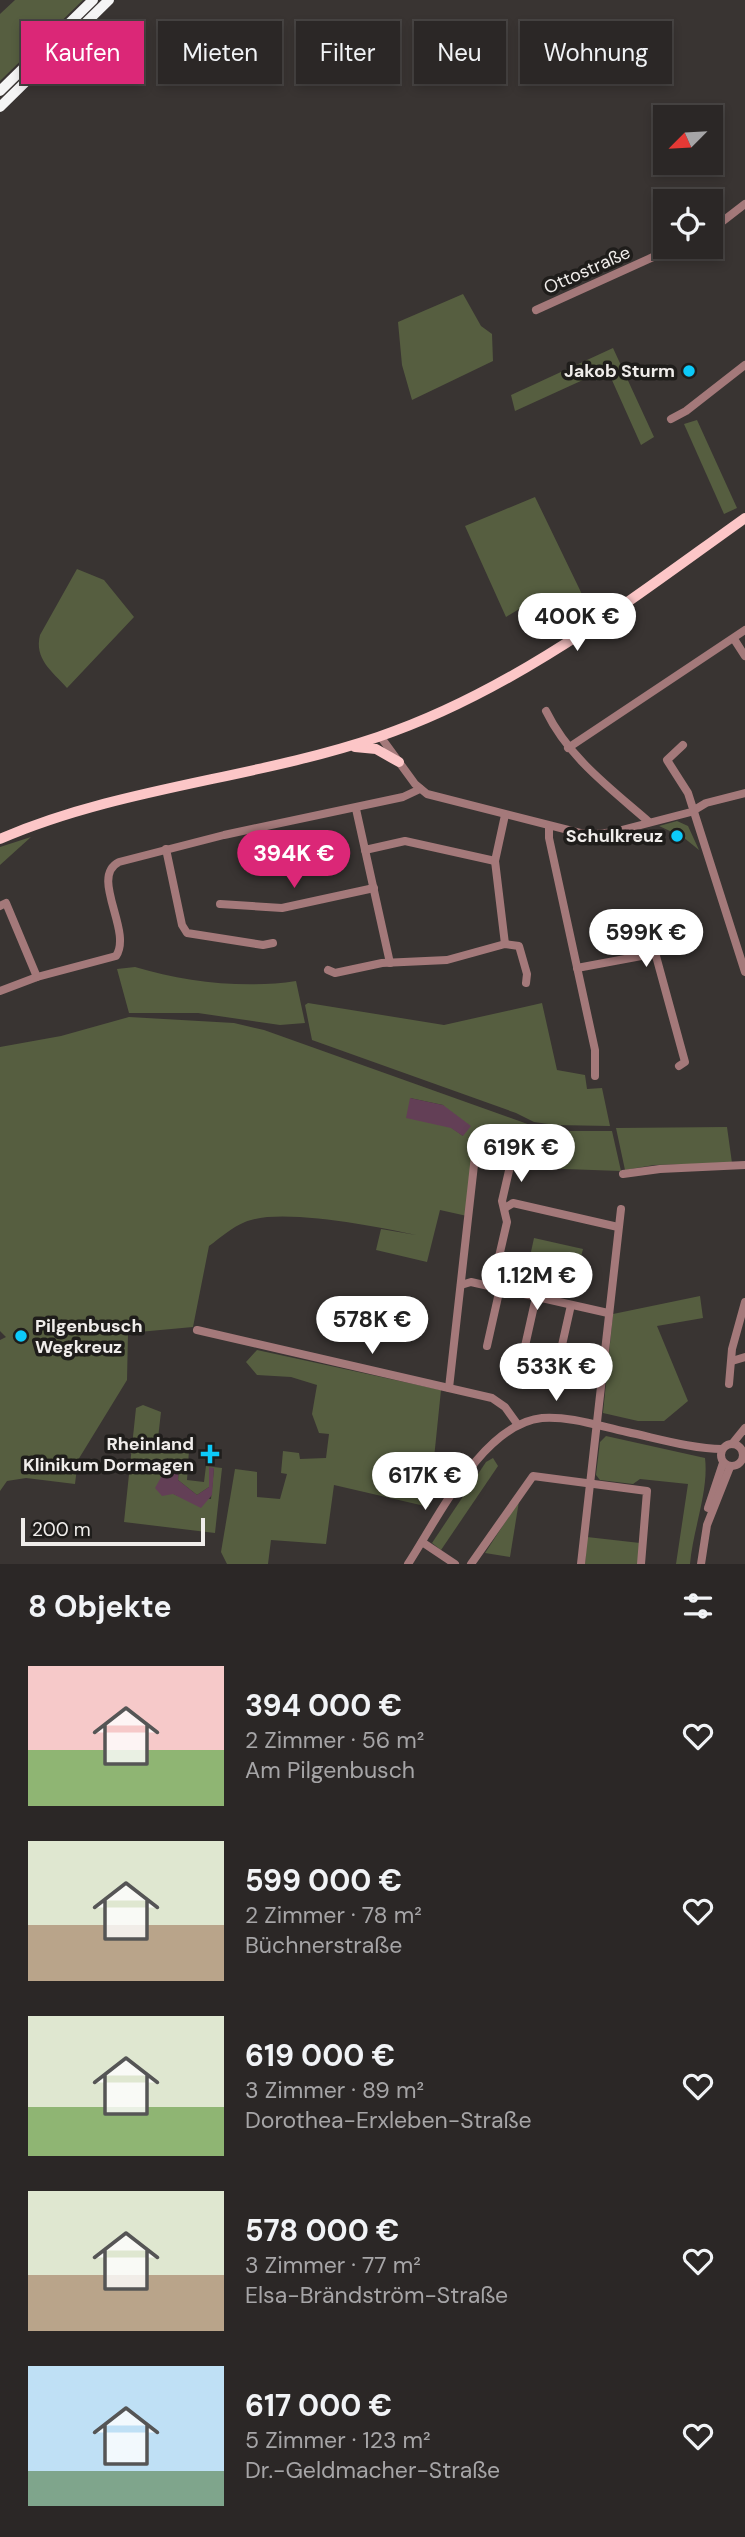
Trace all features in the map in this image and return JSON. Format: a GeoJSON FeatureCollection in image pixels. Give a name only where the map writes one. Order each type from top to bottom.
{"type":"FeatureCollection","features":[{"type":"Feature","properties":{"kind":"highway"},"geometry":{"type":"LineString","coordinates":[[0,91],[93,0]]}},
{"type":"Feature","properties":{"kind":"highway"},"geometry":{"type":"LineString","coordinates":[[0,107],[110,0]]}},
{"type":"Feature","properties":{"kind":"main road"},"geometry":{"type":"LineString","coordinates":[[0,839],[82,811],[347,747],[444,710],[526,667],[745,518]]}},
{"type":"Feature","properties":{"kind":"main road"},"geometry":{"type":"LineString","coordinates":[[347,747],[376,749],[399,762]]}},
{"type":"Feature","properties":{"kind":"street"},"geometry":{"type":"LineString","coordinates":[[723,221],[745,204]]}},
{"type":"Feature","properties":{"kind":"street","name":"Ottostraße"},"geometry":{"type":"LineString","coordinates":[[536,310],[653,257]]}},
{"type":"Feature","properties":{"kind":"street"},"geometry":{"type":"LineString","coordinates":[[671,419],[686,411],[745,365]]}},
{"type":"Feature","properties":{"kind":"street"},"geometry":{"type":"LineString","coordinates":[[568,748],[745,630]]}},
{"type":"Feature","properties":{"kind":"street"},"geometry":{"type":"LineString","coordinates":[[734,639],[745,656]]}},
{"type":"Feature","properties":{"kind":"street"},"geometry":{"type":"LineString","coordinates":[[546,711],[568,748],[649,822]]}},
{"type":"Feature","properties":{"kind":"street"},"geometry":{"type":"LineString","coordinates":[[380,736],[420,789],[434,796],[576,834],[601,835],[691,812],[706,803],[745,793]]}},
{"type":"Feature","properties":{"kind":"street"},"geometry":{"type":"LineString","coordinates":[[683,745],[668,756],[667,760],[688,793],[691,812],[741,943],[745,972]]}},
{"type":"Feature","properties":{"kind":"street"},"geometry":{"type":"LineString","coordinates":[[0,991],[37,977],[116,956],[122,943],[110,889],[109,869],[119,862],[166,849],[356,809],[410,795],[420,789]]}},
{"type":"Feature","properties":{"kind":"street"},"geometry":{"type":"LineString","coordinates":[[356,809],[390,962]]}},
{"type":"Feature","properties":{"kind":"street"},"geometry":{"type":"LineString","coordinates":[[505,815],[495,861],[505,944]]}},
{"type":"Feature","properties":{"kind":"street"},"geometry":{"type":"LineString","coordinates":[[549,826],[595,1050],[595,1076]]}},
{"type":"Feature","properties":{"kind":"street"},"geometry":{"type":"LineString","coordinates":[[365,850],[405,841],[495,861]]}},
{"type":"Feature","properties":{"kind":"street"},"geometry":{"type":"LineString","coordinates":[[166,849],[182,925],[187,933],[263,945],[273,943]]}},
{"type":"Feature","properties":{"kind":"street"},"geometry":{"type":"LineString","coordinates":[[219,904],[282,908],[374,888]]}},
{"type":"Feature","properties":{"kind":"street"},"geometry":{"type":"LineString","coordinates":[[7,903],[37,977]]}},
{"type":"Feature","properties":{"kind":"street"},"geometry":{"type":"LineString","coordinates":[[649,914],[657,948],[656,956],[685,1062],[679,1066]]}},
{"type":"Feature","properties":{"kind":"street"},"geometry":{"type":"LineString","coordinates":[[328,970],[335,973],[390,962],[447,960],[505,944],[519,946],[527,974],[526,983]]}},
{"type":"Feature","properties":{"kind":"street"},"geometry":{"type":"LineString","coordinates":[[577,968],[652,954],[656,956]]}},
{"type":"Feature","properties":{"kind":"street"},"geometry":{"type":"LineString","coordinates":[[449,1388],[475,1156]]}},
{"type":"Feature","properties":{"kind":"street"},"geometry":{"type":"LineString","coordinates":[[487,1346],[507,1222],[502,1201],[511,1162]]}},
{"type":"Feature","properties":{"kind":"street"},"geometry":{"type":"LineString","coordinates":[[623,1174],[660,1169],[745,1166]]}},
{"type":"Feature","properties":{"kind":"street"},"geometry":{"type":"LineString","coordinates":[[505,1208],[513,1203],[618,1227]]}},
{"type":"Feature","properties":{"kind":"street"},"geometry":{"type":"LineString","coordinates":[[581,1564],[621,1209]]}},
{"type":"Feature","properties":{"kind":"street"},"geometry":{"type":"LineString","coordinates":[[461,1285],[471,1282],[608,1313]]}},
{"type":"Feature","properties":{"kind":"street"},"geometry":{"type":"LineString","coordinates":[[523,1354],[536,1297]]}},
{"type":"Feature","properties":{"kind":"street"},"geometry":{"type":"LineString","coordinates":[[729,1384],[732,1349],[745,1302]]}},
{"type":"Feature","properties":{"kind":"street"},"geometry":{"type":"LineString","coordinates":[[558,1363],[571,1305]]}},
{"type":"Feature","properties":{"kind":"street"},"geometry":{"type":"LineString","coordinates":[[197,1331],[492,1398],[505,1407],[518,1424]]}},
{"type":"Feature","properties":{"kind":"street"},"geometry":{"type":"LineString","coordinates":[[732,1361],[745,1357]]}},
{"type":"Feature","properties":{"kind":"street"},"geometry":{"type":"LineString","coordinates":[[408,1564],[480,1458],[498,1437],[518,1424],[557,1418],[675,1442],[724,1459],[742,1461],[743,1444],[732,1444]]}},
{"type":"Feature","properties":{"kind":"street"},"geometry":{"type":"LineString","coordinates":[[701,1564],[707,1525],[724,1459],[745,1428]]}},
{"type":"Feature","properties":{"kind":"street"},"geometry":{"type":"LineString","coordinates":[[471,1564],[530,1478],[647,1491],[641,1564]]}},
{"type":"Feature","properties":{"kind":"street"},"geometry":{"type":"LineString","coordinates":[[422,1542],[455,1564]]}},
{"type":"Feature","properties":{"kind":"green space"},"geometry":{"type":"Polygon","coordinates":[[[15,0],[83,0],[61,21],[21,21],[21,61],[0,81],[0,14],[15,0]]]}},
{"type":"Feature","properties":{"kind":"green space"},"geometry":{"type":"Polygon","coordinates":[[[463,294],[481,326],[492,334],[493,361],[412,400],[402,365],[398,322],[463,294]]]}},
{"type":"Feature","properties":{"kind":"green space"},"geometry":{"type":"Polygon","coordinates":[[[613,348],[654,437],[641,445],[607,369],[515,411],[511,395],[613,348]]]}},
{"type":"Feature","properties":{"kind":"green space"},"geometry":{"type":"Polygon","coordinates":[[[697,420],[737,508],[724,514],[684,424],[697,420]]]}},
{"type":"Feature","properties":{"kind":"green space"},"geometry":{"type":"Polygon","coordinates":[[[535,497],[592,615],[557,638],[536,599],[506,617],[465,526],[535,497]]]}},
{"type":"Feature","properties":{"kind":"green space"},"geometry":{"type":"Polygon","coordinates":[[[77,569],[104,580],[134,617],[67,688],[42,658],[39,643],[40,635],[77,569]]]}},
{"type":"Feature","properties":{"kind":"green space"},"geometry":{"type":"Polygon","coordinates":[[[677,821],[688,826],[699,850],[683,837],[659,826],[677,821]]]}},
{"type":"Feature","properties":{"kind":"green space"},"geometry":{"type":"Polygon","coordinates":[[[31,837],[0,865],[0,847],[31,837]]]}},
{"type":"Feature","properties":{"kind":"green space"},"geometry":{"type":"Polygon","coordinates":[[[135,967],[174,977],[215,983],[296,981],[305,1023],[280,1025],[198,1013],[129,1013],[117,969],[135,967]]]}},
{"type":"Feature","properties":{"kind":"green space"},"geometry":{"type":"Polygon","coordinates":[[[308,1003],[444,1025],[542,1003],[557,1070],[585,1075],[587,1089],[602,1088],[610,1126],[534,1122],[516,1113],[312,1040],[305,1005],[308,1003]]]}},
{"type":"Feature","properties":{"kind":"green space"},"geometry":{"type":"Polygon","coordinates":[[[129,1017],[234,1023],[264,1030],[536,1127],[557,1131],[612,1131],[621,1171],[536,1168],[470,1157],[473,1161],[467,1216],[440,1210],[427,1262],[376,1250],[381,1229],[416,1235],[355,1223],[304,1217],[261,1218],[240,1224],[209,1246],[193,1327],[128,1333],[127,1380],[78,1460],[75,1484],[26,1478],[7,1481],[0,1491],[0,1340],[6,1337],[0,1331],[0,1047],[61,1036],[129,1017]],[[410,1098],[463,1136],[443,1105],[410,1098]]]}},
{"type":"Feature","properties":{"kind":"green space"},"geometry":{"type":"Polygon","coordinates":[[[727,1127],[732,1163],[654,1165],[625,1170],[616,1128],[727,1127]]]}},
{"type":"Feature","properties":{"kind":"green space"},"geometry":{"type":"Polygon","coordinates":[[[534,1238],[583,1249],[577,1272],[529,1261],[534,1238]]]}},
{"type":"Feature","properties":{"kind":"green space"},"geometry":{"type":"Polygon","coordinates":[[[700,1296],[703,1318],[657,1326],[688,1401],[664,1421],[638,1421],[603,1413],[613,1314],[700,1296]]]}},
{"type":"Feature","properties":{"kind":"green space"},"geometry":{"type":"Polygon","coordinates":[[[257,1350],[441,1390],[429,1507],[334,1485],[326,1544],[271,1540],[268,1564],[227,1564],[221,1552],[235,1469],[257,1472],[257,1497],[280,1499],[287,1474],[281,1473],[283,1451],[299,1453],[300,1459],[326,1458],[329,1434],[319,1433],[312,1414],[317,1385],[291,1377],[257,1375],[246,1362],[257,1350]]]}},
{"type":"Feature","properties":{"kind":"green space"},"geometry":{"type":"Polygon","coordinates":[[[143,1405],[161,1412],[157,1447],[189,1450],[187,1480],[204,1482],[206,1466],[222,1468],[215,1533],[124,1522],[136,1408],[143,1405]],[[179,1466],[163,1476],[157,1486],[178,1496],[211,1499],[214,1468],[209,1468],[209,1487],[197,1495],[178,1480],[179,1466]]]}},
{"type":"Feature","properties":{"kind":"green space"},"geometry":{"type":"Polygon","coordinates":[[[606,1436],[705,1458],[705,1484],[690,1564],[676,1564],[688,1484],[640,1479],[633,1484],[600,1480],[596,1475],[600,1442],[606,1436]]]}},
{"type":"Feature","properties":{"kind":"green space"},"geometry":{"type":"Polygon","coordinates":[[[493,1458],[498,1466],[441,1550],[432,1543],[486,1462],[493,1458]]]}},
{"type":"Feature","properties":{"kind":"green space"},"geometry":{"type":"Polygon","coordinates":[[[519,1501],[510,1557],[485,1553],[519,1501]]]}},
{"type":"Feature","properties":{"kind":"green space"},"geometry":{"type":"Polygon","coordinates":[[[587,1537],[640,1543],[638,1564],[585,1564],[587,1537]]]}},
{"type":"Feature","properties":{"kind":"shaded area"},"geometry":{"type":"Polygon","coordinates":[[[410,1098],[443,1105],[471,1126],[463,1136],[451,1128],[406,1118],[410,1098]]]}},
{"type":"Feature","properties":{"kind":"shaded area"},"geometry":{"type":"Polygon","coordinates":[[[172,1465],[179,1466],[178,1480],[197,1495],[209,1487],[209,1467],[214,1468],[212,1495],[201,1508],[173,1494],[162,1496],[155,1488],[164,1472],[172,1465]]]}},
{"type":"Feature","properties":{"kind":"place","name":"Jakob Sturm"},"geometry":{"type":"Point","coordinates":[689,371]}},
{"type":"Feature","properties":{"kind":"place","name":"Schulkreuz"},"geometry":{"type":"Point","coordinates":[677,836]}},
{"type":"Feature","properties":{"kind":"place","name":"Pilgenbusch Wegkreuz"},"geometry":{"type":"Point","coordinates":[21,1336]}},
{"type":"Feature","properties":{"kind":"place","name":"Rheinland Klinikum Dormagen"},"geometry":{"type":"Point","coordinates":[210,1454]}}]}
